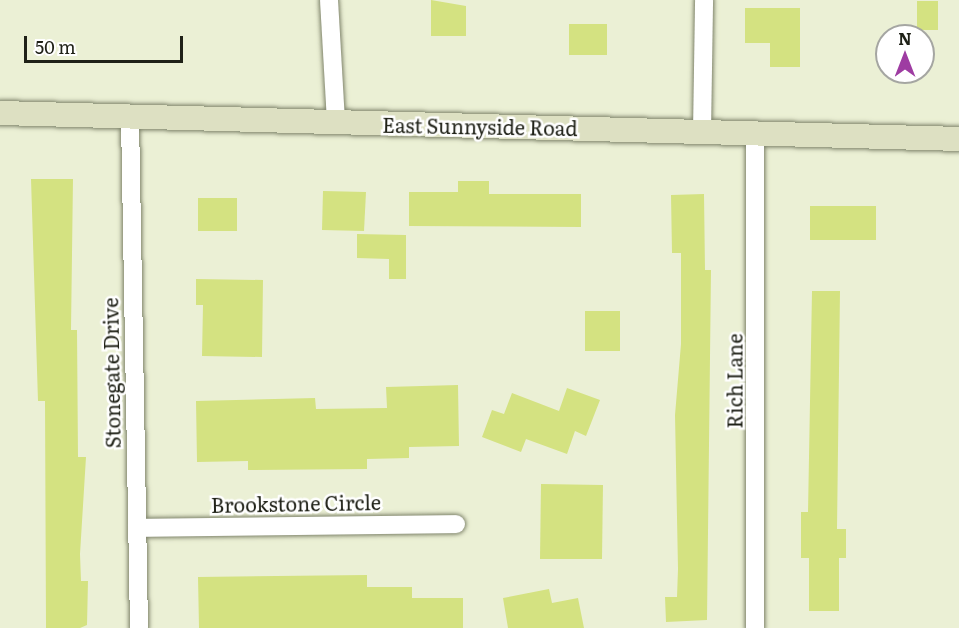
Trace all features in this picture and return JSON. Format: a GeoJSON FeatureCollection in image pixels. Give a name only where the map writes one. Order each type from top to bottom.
{"type":"FeatureCollection","features":[{"type":"Feature","properties":{"kind":"main road","name":"East Sunnyside Road"},"geometry":{"type":"LineString","coordinates":[[0,113],[959,139]]}},
{"type":"Feature","properties":{"kind":"street"},"geometry":{"type":"LineString","coordinates":[[329,0],[336,122]]}},
{"type":"Feature","properties":{"kind":"street"},"geometry":{"type":"LineString","coordinates":[[702,132],[704,0]]}},
{"type":"Feature","properties":{"kind":"street","name":"Stonegate Drive"},"geometry":{"type":"LineString","coordinates":[[130,117],[139,628]]}},
{"type":"Feature","properties":{"kind":"street","name":"Rich Lane"},"geometry":{"type":"LineString","coordinates":[[755,133],[755,628]]}},
{"type":"Feature","properties":{"kind":"street","name":"Brookstone Circle"},"geometry":{"type":"LineString","coordinates":[[137,528],[456,524]]}},
{"type":"Feature","properties":{"kind":"building"},"geometry":{"type":"Polygon","coordinates":[[[431,0],[466,6],[466,36],[431,36],[431,0]]]}},
{"type":"Feature","properties":{"kind":"building"},"geometry":{"type":"Polygon","coordinates":[[[917,1],[938,1],[938,30],[935,30],[935,24],[917,24],[917,1]]]}},
{"type":"Feature","properties":{"kind":"building"},"geometry":{"type":"Polygon","coordinates":[[[745,8],[800,8],[800,67],[770,67],[770,43],[745,43],[745,8]]]}},
{"type":"Feature","properties":{"kind":"building"},"geometry":{"type":"Polygon","coordinates":[[[569,24],[607,24],[607,55],[569,55],[569,24]]]}},
{"type":"Feature","properties":{"kind":"building"},"geometry":{"type":"Polygon","coordinates":[[[31,179],[73,179],[71,330],[77,330],[78,457],[86,457],[80,554],[81,581],[88,581],[87,625],[80,628],[46,628],[45,401],[38,401],[31,179]]]}},
{"type":"Feature","properties":{"kind":"building"},"geometry":{"type":"Polygon","coordinates":[[[458,181],[489,181],[489,194],[581,194],[581,227],[409,226],[409,192],[458,192],[458,181]]]}},
{"type":"Feature","properties":{"kind":"building"},"geometry":{"type":"Polygon","coordinates":[[[323,191],[366,192],[364,231],[322,230],[323,191]]]}},
{"type":"Feature","properties":{"kind":"building"},"geometry":{"type":"Polygon","coordinates":[[[704,194],[705,270],[711,270],[707,620],[666,622],[665,597],[677,597],[675,415],[681,344],[681,253],[672,253],[671,195],[704,194]]]}},
{"type":"Feature","properties":{"kind":"building"},"geometry":{"type":"Polygon","coordinates":[[[198,198],[237,198],[237,231],[198,231],[198,198]]]}},
{"type":"Feature","properties":{"kind":"building"},"geometry":{"type":"Polygon","coordinates":[[[810,206],[876,206],[876,240],[810,240],[810,206]]]}},
{"type":"Feature","properties":{"kind":"building"},"geometry":{"type":"Polygon","coordinates":[[[357,234],[406,235],[406,279],[389,279],[389,259],[357,258],[357,234]]]}},
{"type":"Feature","properties":{"kind":"building"},"geometry":{"type":"Polygon","coordinates":[[[196,279],[263,280],[262,357],[202,356],[203,305],[196,305],[196,279]]]}},
{"type":"Feature","properties":{"kind":"building"},"geometry":{"type":"Polygon","coordinates":[[[812,291],[840,291],[837,529],[846,529],[846,558],[839,558],[839,611],[809,611],[809,558],[801,558],[801,512],[808,512],[812,291]]]}},
{"type":"Feature","properties":{"kind":"building"},"geometry":{"type":"Polygon","coordinates":[[[585,311],[620,311],[620,351],[585,351],[585,311]]]}},
{"type":"Feature","properties":{"kind":"building"},"geometry":{"type":"Polygon","coordinates":[[[458,385],[459,446],[409,447],[409,458],[367,459],[367,469],[248,470],[248,461],[197,462],[196,401],[315,398],[316,409],[387,408],[386,387],[458,385]]]}},
{"type":"Feature","properties":{"kind":"building"},"geometry":{"type":"Polygon","coordinates":[[[567,388],[600,400],[586,436],[575,431],[567,454],[526,439],[521,452],[482,437],[492,410],[504,414],[512,393],[559,411],[567,388]]]}},
{"type":"Feature","properties":{"kind":"building"},"geometry":{"type":"Polygon","coordinates":[[[541,484],[603,485],[602,559],[540,559],[541,484]]]}},
{"type":"Feature","properties":{"kind":"building"},"geometry":{"type":"Polygon","coordinates":[[[367,575],[367,587],[412,587],[412,598],[463,598],[463,628],[199,628],[198,577],[367,575]]]}},
{"type":"Feature","properties":{"kind":"building"},"geometry":{"type":"Polygon","coordinates":[[[549,589],[552,603],[578,598],[584,628],[508,628],[503,598],[549,589]]]}}]}
